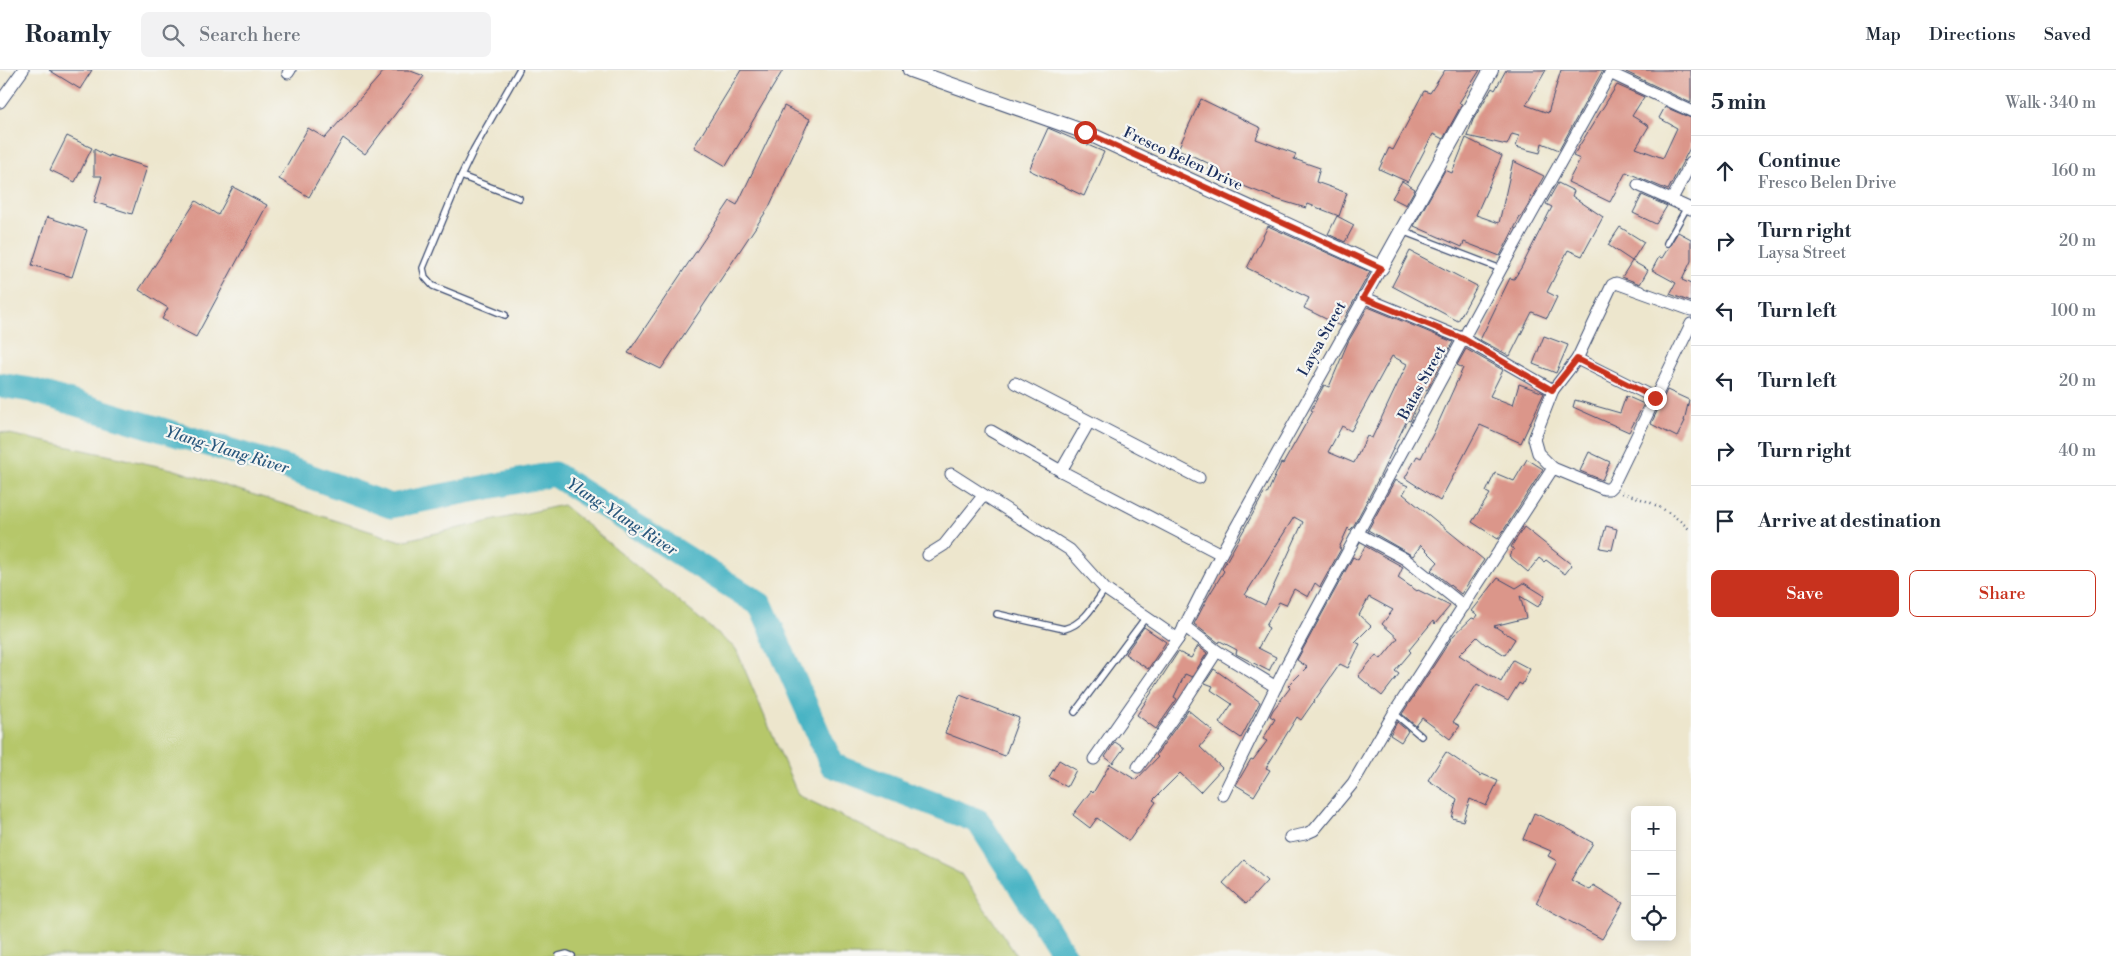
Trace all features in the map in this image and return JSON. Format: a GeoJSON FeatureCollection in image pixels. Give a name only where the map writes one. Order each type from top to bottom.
{"type":"FeatureCollection","features":[{"type":"Feature","properties":{"kind":"street"},"geometry":{"type":"LineString","coordinates":[[0,102],[23,70]]}},
{"type":"Feature","properties":{"kind":"street","name":"Fresco Belen Drive"},"geometry":{"type":"LineString","coordinates":[[910,70],[1085,132],[1381,268]]}},
{"type":"Feature","properties":{"kind":"street","name":"Laysa Street"},"geometry":{"type":"LineString","coordinates":[[1094,759],[1178,639],[1221,554],[1491,70]]}},
{"type":"Feature","properties":{"kind":"street"},"geometry":{"type":"LineString","coordinates":[[1611,71],[1691,111]]}},
{"type":"Feature","properties":{"kind":"street","name":"Batas Street"},"geometry":{"type":"LineString","coordinates":[[1223,795],[1276,687],[1357,533],[1611,71]]}},
{"type":"Feature","properties":{"kind":"street"},"geometry":{"type":"LineString","coordinates":[[1672,199],[1691,163]]}},
{"type":"Feature","properties":{"kind":"street"},"geometry":{"type":"LineString","coordinates":[[1638,185],[1689,208]]}},
{"type":"Feature","properties":{"kind":"street"},"geometry":{"type":"LineString","coordinates":[[1691,310],[1614,283],[1577,359],[1552,390],[1534,439],[1538,454],[1553,468],[1604,489],[1609,489],[1613,485],[1691,324]]}},
{"type":"Feature","properties":{"kind":"street"},"geometry":{"type":"LineString","coordinates":[[1363,298],[1464,339],[1552,390]]}},
{"type":"Feature","properties":{"kind":"street"},"geometry":{"type":"LineString","coordinates":[[1577,359],[1655,398]]}},
{"type":"Feature","properties":{"kind":"street"},"geometry":{"type":"LineString","coordinates":[[1015,383],[1199,478]]}},
{"type":"Feature","properties":{"kind":"street"},"geometry":{"type":"LineString","coordinates":[[1061,471],[1089,422]]}},
{"type":"Feature","properties":{"kind":"street"},"geometry":{"type":"LineString","coordinates":[[991,431],[1061,471],[1221,554]]}},
{"type":"Feature","properties":{"kind":"street"},"geometry":{"type":"LineString","coordinates":[[1290,837],[1314,830],[1325,820],[1353,783],[1394,713],[1553,468]]}},
{"type":"Feature","properties":{"kind":"street"},"geometry":{"type":"LineString","coordinates":[[951,474],[1070,550],[1105,589],[1178,639]]}},
{"type":"Feature","properties":{"kind":"street"},"geometry":{"type":"LineString","coordinates":[[928,555],[948,541],[983,496]]}},
{"type":"Feature","properties":{"kind":"street"},"geometry":{"type":"LineString","coordinates":[[1357,533],[1405,559],[1464,606]]}},
{"type":"Feature","properties":{"kind":"street"},"geometry":{"type":"LineString","coordinates":[[1184,626],[1217,650],[1276,687]]}},
{"type":"Feature","properties":{"kind":"street"},"geometry":{"type":"LineString","coordinates":[[1138,767],[1181,706],[1217,650]]}},
{"type":"Feature","properties":{"kind":"lane"},"geometry":{"type":"LineString","coordinates":[[505,315],[433,286],[425,277],[423,268],[474,149],[519,70]]}},
{"type":"Feature","properties":{"kind":"lane"},"geometry":{"type":"LineString","coordinates":[[461,176],[518,198]]}},
{"type":"Feature","properties":{"kind":"lane"},"geometry":{"type":"LineString","coordinates":[[1667,243],[1689,208]]}},
{"type":"Feature","properties":{"kind":"lane"},"geometry":{"type":"LineString","coordinates":[[1401,230],[1501,269]]}},
{"type":"Feature","properties":{"kind":"lane"},"geometry":{"type":"LineString","coordinates":[[997,614],[1064,629],[1073,627],[1084,619],[1105,589]]}},
{"type":"Feature","properties":{"kind":"lane"},"geometry":{"type":"LineString","coordinates":[[1074,712],[1146,617]]}},
{"type":"Feature","properties":{"kind":"lane"},"geometry":{"type":"LineString","coordinates":[[1394,713],[1421,736]]}},
{"type":"Feature","properties":{"kind":"lane"},"geometry":{"type":"LineString","coordinates":[[559,956],[567,954],[572,956]]}},
{"type":"Feature","properties":{"kind":"path"},"geometry":{"type":"LineString","coordinates":[[1609,489],[1652,501],[1679,519],[1691,531]]}},
{"type":"Feature","properties":{"kind":"green space"},"geometry":{"type":"Polygon","coordinates":[[[0,432],[172,469],[401,541],[563,505],[736,649],[798,795],[961,874],[1017,956],[0,956],[0,432]]]}},
{"type":"Feature","properties":{"kind":"building"},"geometry":{"type":"Polygon","coordinates":[[[49,70],[92,70],[80,89],[49,70]]]}},
{"type":"Feature","properties":{"kind":"building"},"geometry":{"type":"Polygon","coordinates":[[[385,70],[408,70],[424,76],[365,154],[343,138],[309,197],[279,179],[308,128],[325,138],[385,70]]]}},
{"type":"Feature","properties":{"kind":"building"},"geometry":{"type":"Polygon","coordinates":[[[741,70],[783,70],[726,166],[694,147],[741,70]]]}},
{"type":"Feature","properties":{"kind":"building"},"geometry":{"type":"Polygon","coordinates":[[[1445,70],[1480,70],[1459,103],[1462,104],[1443,139],[1433,134],[1408,182],[1379,169],[1389,148],[1393,150],[1424,91],[1430,93],[1445,70]]]}},
{"type":"Feature","properties":{"kind":"building"},"geometry":{"type":"Polygon","coordinates":[[[1506,70],[1546,70],[1526,105],[1548,113],[1561,70],[1603,70],[1559,150],[1542,143],[1540,153],[1516,147],[1519,136],[1512,134],[1507,145],[1467,136],[1473,120],[1492,88],[1495,90],[1506,70]]]}},
{"type":"Feature","properties":{"kind":"building"},"geometry":{"type":"Polygon","coordinates":[[[1627,70],[1691,70],[1691,103],[1626,72],[1627,70]]]}},
{"type":"Feature","properties":{"kind":"building"},"geometry":{"type":"Polygon","coordinates":[[[1617,85],[1644,97],[1632,116],[1649,126],[1636,148],[1663,158],[1677,128],[1659,118],[1665,107],[1691,118],[1691,146],[1668,190],[1626,172],[1610,202],[1568,182],[1580,159],[1573,156],[1617,85]]]}},
{"type":"Feature","properties":{"kind":"building"},"geometry":{"type":"Polygon","coordinates":[[[1201,99],[1261,128],[1256,139],[1296,154],[1294,159],[1320,168],[1316,182],[1347,193],[1339,216],[1308,204],[1306,208],[1279,200],[1246,187],[1208,169],[1210,164],[1178,149],[1201,99]]]}},
{"type":"Feature","properties":{"kind":"building"},"geometry":{"type":"Polygon","coordinates":[[[784,106],[810,119],[769,207],[661,369],[628,353],[730,201],[737,205],[784,106]]]}},
{"type":"Feature","properties":{"kind":"building"},"geometry":{"type":"Polygon","coordinates":[[[1048,128],[1104,152],[1084,196],[1029,170],[1048,128]]]}},
{"type":"Feature","properties":{"kind":"building"},"geometry":{"type":"Polygon","coordinates":[[[67,136],[92,148],[75,182],[50,170],[67,136]]]}},
{"type":"Feature","properties":{"kind":"building"},"geometry":{"type":"Polygon","coordinates":[[[1466,138],[1502,156],[1476,215],[1499,223],[1513,161],[1544,176],[1531,196],[1529,204],[1520,217],[1500,256],[1464,242],[1462,247],[1414,226],[1445,170],[1452,173],[1466,138]]]}},
{"type":"Feature","properties":{"kind":"building"},"geometry":{"type":"Polygon","coordinates":[[[94,149],[109,157],[109,155],[147,167],[132,214],[94,202],[102,176],[94,176],[94,149]]]}},
{"type":"Feature","properties":{"kind":"building"},"geometry":{"type":"Polygon","coordinates":[[[1402,181],[1415,189],[1406,205],[1392,198],[1402,181]]]}},
{"type":"Feature","properties":{"kind":"building"},"geometry":{"type":"Polygon","coordinates":[[[1558,183],[1574,191],[1572,196],[1603,217],[1582,256],[1568,250],[1547,292],[1557,297],[1547,318],[1532,312],[1510,356],[1480,340],[1510,278],[1514,279],[1521,268],[1552,207],[1546,204],[1558,183]]]}},
{"type":"Feature","properties":{"kind":"building"},"geometry":{"type":"Polygon","coordinates":[[[233,187],[267,205],[196,337],[162,319],[168,308],[139,290],[196,201],[218,215],[233,187]]]}},
{"type":"Feature","properties":{"kind":"building"},"geometry":{"type":"Polygon","coordinates":[[[1642,195],[1667,206],[1656,224],[1633,213],[1642,195]]]}},
{"type":"Feature","properties":{"kind":"building"},"geometry":{"type":"Polygon","coordinates":[[[1337,216],[1354,225],[1345,242],[1328,234],[1337,216]]]}},
{"type":"Feature","properties":{"kind":"building"},"geometry":{"type":"Polygon","coordinates":[[[47,217],[87,230],[72,277],[32,265],[47,217]]]}},
{"type":"Feature","properties":{"kind":"building"},"geometry":{"type":"Polygon","coordinates":[[[1268,226],[1370,272],[1340,326],[1304,308],[1309,298],[1247,268],[1268,226]]]}},
{"type":"Feature","properties":{"kind":"building"},"geometry":{"type":"Polygon","coordinates":[[[1620,227],[1644,242],[1632,261],[1608,245],[1620,227]]]}},
{"type":"Feature","properties":{"kind":"building"},"geometry":{"type":"Polygon","coordinates":[[[1678,232],[1691,239],[1691,261],[1682,280],[1691,284],[1691,302],[1670,294],[1676,283],[1652,270],[1659,257],[1662,258],[1678,232]]]}},
{"type":"Feature","properties":{"kind":"building"},"geometry":{"type":"Polygon","coordinates":[[[1410,251],[1477,286],[1458,321],[1392,286],[1410,251]]]}},
{"type":"Feature","properties":{"kind":"building"},"geometry":{"type":"Polygon","coordinates":[[[1632,261],[1648,270],[1640,284],[1622,277],[1632,261]]]}},
{"type":"Feature","properties":{"kind":"building"},"geometry":{"type":"Polygon","coordinates":[[[1368,307],[1453,342],[1427,390],[1424,389],[1410,421],[1407,420],[1353,527],[1350,530],[1348,528],[1339,548],[1341,549],[1320,587],[1315,583],[1308,597],[1294,589],[1286,605],[1279,602],[1266,626],[1269,628],[1258,648],[1276,657],[1269,671],[1236,654],[1237,650],[1220,641],[1219,643],[1194,624],[1264,493],[1267,494],[1281,463],[1283,464],[1313,411],[1311,410],[1324,385],[1329,387],[1348,342],[1368,307]],[[1392,356],[1351,431],[1342,426],[1328,452],[1354,463],[1367,436],[1372,438],[1407,364],[1392,356]],[[1294,517],[1245,595],[1265,605],[1303,522],[1294,517]]]}},
{"type":"Feature","properties":{"kind":"building"},"geometry":{"type":"Polygon","coordinates":[[[1544,336],[1568,345],[1556,373],[1533,364],[1544,336]]]}},
{"type":"Feature","properties":{"kind":"building"},"geometry":{"type":"Polygon","coordinates":[[[1466,349],[1503,370],[1490,396],[1513,405],[1519,384],[1544,393],[1521,443],[1480,425],[1440,501],[1405,478],[1417,456],[1421,458],[1436,428],[1463,368],[1457,365],[1466,349]]]}},
{"type":"Feature","properties":{"kind":"building"},"geometry":{"type":"Polygon","coordinates":[[[1667,390],[1689,400],[1685,421],[1677,437],[1651,424],[1667,390]]]}},
{"type":"Feature","properties":{"kind":"building"},"geometry":{"type":"Polygon","coordinates":[[[1626,396],[1644,404],[1629,432],[1573,407],[1575,400],[1620,413],[1626,396]]]}},
{"type":"Feature","properties":{"kind":"building"},"geometry":{"type":"Polygon","coordinates":[[[1589,452],[1610,462],[1602,480],[1580,471],[1589,452]]]}},
{"type":"Feature","properties":{"kind":"building"},"geometry":{"type":"Polygon","coordinates":[[[1527,459],[1543,469],[1498,539],[1472,522],[1490,494],[1486,492],[1495,473],[1514,481],[1527,459]]]}},
{"type":"Feature","properties":{"kind":"building"},"geometry":{"type":"Polygon","coordinates":[[[1395,480],[1408,486],[1403,494],[1484,560],[1461,594],[1431,570],[1438,562],[1421,545],[1413,556],[1368,530],[1395,480]]]}},
{"type":"Feature","properties":{"kind":"building"},"geometry":{"type":"Polygon","coordinates":[[[1606,526],[1617,529],[1612,550],[1600,548],[1606,526]]]}},
{"type":"Feature","properties":{"kind":"building"},"geometry":{"type":"Polygon","coordinates":[[[1524,527],[1572,565],[1565,574],[1546,560],[1544,562],[1539,558],[1528,572],[1509,556],[1514,549],[1511,547],[1524,527]]]}},
{"type":"Feature","properties":{"kind":"building"},"geometry":{"type":"Polygon","coordinates":[[[1365,546],[1403,567],[1398,578],[1417,591],[1450,606],[1435,624],[1433,621],[1409,650],[1411,652],[1395,671],[1399,674],[1382,696],[1358,676],[1376,655],[1381,659],[1398,638],[1382,624],[1393,610],[1369,597],[1359,615],[1371,626],[1355,642],[1360,644],[1348,668],[1340,664],[1301,720],[1297,717],[1266,768],[1270,770],[1254,796],[1236,785],[1251,759],[1253,760],[1267,741],[1263,739],[1275,719],[1270,716],[1273,710],[1290,688],[1288,686],[1307,667],[1297,660],[1353,557],[1358,560],[1365,546]]]}},
{"type":"Feature","properties":{"kind":"building"},"geometry":{"type":"Polygon","coordinates":[[[1498,578],[1516,588],[1524,583],[1545,596],[1538,607],[1520,596],[1526,618],[1494,626],[1515,639],[1505,655],[1486,645],[1477,637],[1459,655],[1501,682],[1513,660],[1530,669],[1522,685],[1519,683],[1508,701],[1477,684],[1453,722],[1460,726],[1450,739],[1422,718],[1416,726],[1402,714],[1453,636],[1472,618],[1475,619],[1478,615],[1472,611],[1498,578]]]}},
{"type":"Feature","properties":{"kind":"building"},"geometry":{"type":"Polygon","coordinates":[[[1144,627],[1166,642],[1148,669],[1125,654],[1144,627]]]}},
{"type":"Feature","properties":{"kind":"building"},"geometry":{"type":"Polygon","coordinates":[[[1198,646],[1207,653],[1192,677],[1185,674],[1174,697],[1177,699],[1156,729],[1137,715],[1178,652],[1191,658],[1198,646]]]}},
{"type":"Feature","properties":{"kind":"building"},"geometry":{"type":"Polygon","coordinates":[[[1214,669],[1260,702],[1241,738],[1219,723],[1232,704],[1211,690],[1213,686],[1205,683],[1214,669]]]}},
{"type":"Feature","properties":{"kind":"building"},"geometry":{"type":"Polygon","coordinates":[[[960,695],[1019,718],[1005,756],[945,733],[960,695]]]}},
{"type":"Feature","properties":{"kind":"building"},"geometry":{"type":"Polygon","coordinates":[[[1188,710],[1213,731],[1200,747],[1222,768],[1200,792],[1180,773],[1153,800],[1156,802],[1129,841],[1097,818],[1090,828],[1073,815],[1091,791],[1093,793],[1110,764],[1136,780],[1158,757],[1156,755],[1188,710]]]}},
{"type":"Feature","properties":{"kind":"building"},"geometry":{"type":"Polygon","coordinates":[[[1397,722],[1408,731],[1401,742],[1390,735],[1397,722]]]}},
{"type":"Feature","properties":{"kind":"building"},"geometry":{"type":"Polygon","coordinates":[[[1115,742],[1124,748],[1113,763],[1105,757],[1115,742]]]}},
{"type":"Feature","properties":{"kind":"building"},"geometry":{"type":"Polygon","coordinates":[[[1446,752],[1481,776],[1482,774],[1498,781],[1486,806],[1470,799],[1463,821],[1452,818],[1457,799],[1428,780],[1446,752]]]}},
{"type":"Feature","properties":{"kind":"building"},"geometry":{"type":"Polygon","coordinates":[[[1059,760],[1076,770],[1067,787],[1049,777],[1059,760]]]}},
{"type":"Feature","properties":{"kind":"building"},"geometry":{"type":"Polygon","coordinates":[[[1534,813],[1565,827],[1593,843],[1571,880],[1590,890],[1593,885],[1623,903],[1602,939],[1536,903],[1557,861],[1548,856],[1551,851],[1523,839],[1534,813]]]}},
{"type":"Feature","properties":{"kind":"building"},"geometry":{"type":"Polygon","coordinates":[[[1244,860],[1267,881],[1246,904],[1223,883],[1244,860]]]}},
{"type":"Feature","properties":{"kind":"waterway","name":"Ylang-Ylang River"},"geometry":{"type":"LineString","coordinates":[[0,385],[31,390],[287,468],[391,506],[554,474],[761,605],[832,765],[978,821],[1065,956]]}},
{"type":"Feature","properties":{"kind":"route"},"geometry":{"type":"LineString","coordinates":[[1085,132],[1381,268],[1363,298],[1464,339],[1552,390],[1577,359],[1655,398]]}}]}
